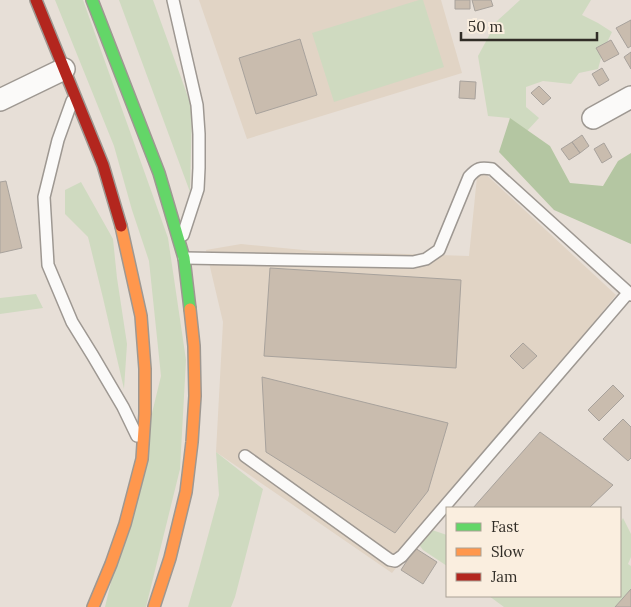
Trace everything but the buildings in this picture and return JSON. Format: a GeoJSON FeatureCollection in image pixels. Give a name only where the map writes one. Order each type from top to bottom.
{"type":"FeatureCollection","features":[{"type":"Feature","properties":{"kind":"highway"},"geometry":{"type":"LineString","coordinates":[[36,0],[103,165],[130,262],[141,316],[145,369],[142,458],[125,524],[93,607]]}},
{"type":"Feature","properties":{"kind":"highway"},"geometry":{"type":"LineString","coordinates":[[92,0],[159,173],[184,258],[194,346],[195,396],[186,492],[179,526],[154,607]]}},
{"type":"Feature","properties":{"kind":"street"},"geometry":{"type":"LineString","coordinates":[[0,100],[64,69]]}},
{"type":"Feature","properties":{"kind":"street"},"geometry":{"type":"LineString","coordinates":[[593,118],[631,97]]}},
{"type":"Feature","properties":{"kind":"lane"},"geometry":{"type":"LineString","coordinates":[[173,0],[197,105],[200,168],[198,189],[180,245]]}},
{"type":"Feature","properties":{"kind":"lane"},"geometry":{"type":"LineString","coordinates":[[75,94],[58,140],[44,197],[48,266],[72,322],[123,407],[137,436],[142,458]]}},
{"type":"Feature","properties":{"kind":"lane"},"geometry":{"type":"LineString","coordinates":[[184,258],[413,262],[426,259],[439,250],[469,177],[475,170],[486,168],[492,169],[630,294],[396,561],[390,560],[245,456]]}},
{"type":"Feature","properties":{"kind":"shaded area"},"geometry":{"type":"Polygon","coordinates":[[[199,0],[441,0],[462,73],[247,139],[199,0]]]}},
{"type":"Feature","properties":{"kind":"shaded area"},"geometry":{"type":"Polygon","coordinates":[[[478,167],[616,295],[392,573],[216,452],[223,322],[206,250],[241,244],[314,251],[469,256],[478,167]]]}},
{"type":"Feature","properties":{"kind":"green space"},"geometry":{"type":"Polygon","coordinates":[[[55,0],[83,0],[168,238],[186,360],[180,469],[146,607],[105,607],[161,376],[149,261],[114,146],[55,0]]]}},
{"type":"Feature","properties":{"kind":"green space"},"geometry":{"type":"Polygon","coordinates":[[[119,0],[153,0],[192,108],[190,192],[119,0]]]}},
{"type":"Feature","properties":{"kind":"green space"},"geometry":{"type":"Polygon","coordinates":[[[423,0],[444,67],[334,102],[312,33],[423,0]]]}},
{"type":"Feature","properties":{"kind":"green space"},"geometry":{"type":"Polygon","coordinates":[[[520,0],[591,0],[582,15],[612,32],[603,51],[598,69],[579,73],[571,84],[543,81],[526,87],[526,107],[539,118],[527,131],[509,118],[488,116],[478,56],[497,21],[520,0]]]}},
{"type":"Feature","properties":{"kind":"green space"},"geometry":{"type":"Polygon","coordinates":[[[510,118],[550,146],[570,183],[603,186],[618,161],[631,153],[631,244],[554,210],[499,152],[510,118]]]}},
{"type":"Feature","properties":{"kind":"green space"},"geometry":{"type":"Polygon","coordinates":[[[81,182],[113,239],[127,344],[124,389],[88,237],[65,214],[65,190],[81,182]]]}},
{"type":"Feature","properties":{"kind":"green space"},"geometry":{"type":"Polygon","coordinates":[[[36,294],[43,308],[0,314],[0,298],[36,294]]]}},
{"type":"Feature","properties":{"kind":"green space"},"geometry":{"type":"Polygon","coordinates":[[[216,452],[263,489],[231,607],[188,607],[219,495],[216,452]]]}},
{"type":"Feature","properties":{"kind":"green space"},"geometry":{"type":"Polygon","coordinates":[[[623,518],[631,534],[631,557],[628,564],[631,566],[631,589],[615,607],[504,607],[490,597],[621,597],[621,521],[623,518]]]}},
{"type":"Feature","properties":{"kind":"green space"},"geometry":{"type":"Polygon","coordinates":[[[432,530],[446,535],[446,565],[423,550],[417,542],[432,530]]]}},
{"type":"Feature","properties":{"kind":"traffic: fast"},"geometry":{"type":"LineString","coordinates":[[92,0],[159,173],[184,258],[190,309]]}},
{"type":"Feature","properties":{"kind":"traffic: slow"},"geometry":{"type":"LineString","coordinates":[[93,607],[125,524],[142,459],[145,369],[141,316],[121,226]]}},
{"type":"Feature","properties":{"kind":"traffic: slow"},"geometry":{"type":"LineString","coordinates":[[154,607],[170,558],[186,492],[195,396],[194,346],[190,309]]}},
{"type":"Feature","properties":{"kind":"traffic: jam"},"geometry":{"type":"LineString","coordinates":[[36,0],[103,165],[121,226]]}}]}
